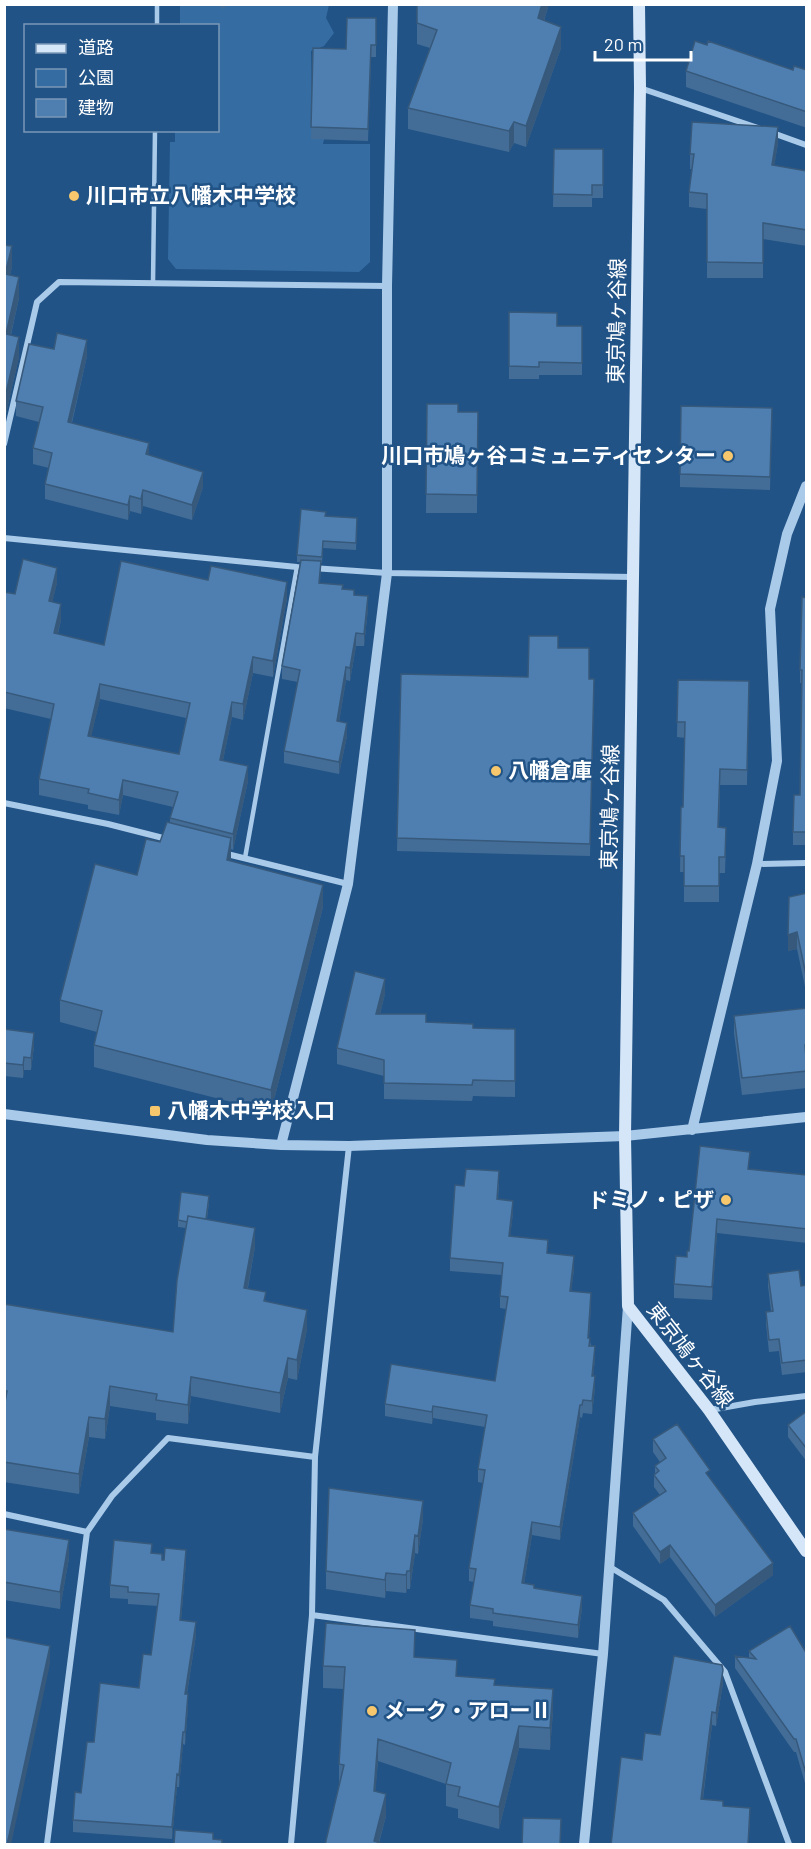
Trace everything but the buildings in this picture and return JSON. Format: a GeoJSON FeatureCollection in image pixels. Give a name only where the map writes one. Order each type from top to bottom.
{"type":"FeatureCollection","features":[{"type":"Feature","properties":{"kind":"main road","name":"東京鳩ヶ谷線"},"geometry":{"type":"LineString","coordinates":[[639,4],[634,577],[624,1136],[628,1306],[710,1410],[807,1551]]}},
{"type":"Feature","properties":{"kind":"street"},"geometry":{"type":"LineString","coordinates":[[281,1145],[348,884],[387,573],[387,286],[393,4]]}},
{"type":"Feature","properties":{"kind":"street"},"geometry":{"type":"LineString","coordinates":[[640,88],[807,145]]}},
{"type":"Feature","properties":{"kind":"street"},"geometry":{"type":"LineString","coordinates":[[4,444],[37,302],[58,282],[387,286]]}},
{"type":"Feature","properties":{"kind":"street"},"geometry":{"type":"LineString","coordinates":[[692,1130],[757,864],[777,761],[770,609],[787,534],[807,486]]}},
{"type":"Feature","properties":{"kind":"street"},"geometry":{"type":"LineString","coordinates":[[4,538],[297,567],[387,573],[634,577]]}},
{"type":"Feature","properties":{"kind":"street"},"geometry":{"type":"LineString","coordinates":[[4,803],[108,824],[177,841]]}},
{"type":"Feature","properties":{"kind":"street"},"geometry":{"type":"LineString","coordinates":[[211,850],[348,884]]}},
{"type":"Feature","properties":{"kind":"street"},"geometry":{"type":"LineString","coordinates":[[757,864],[807,863]]}},
{"type":"Feature","properties":{"kind":"street"},"geometry":{"type":"LineString","coordinates":[[4,1114],[207,1140],[281,1145],[349,1146],[624,1136],[807,1117]]}},
{"type":"Feature","properties":{"kind":"street"},"geometry":{"type":"LineString","coordinates":[[291,1845],[312,1615],[315,1457],[349,1146]]}},
{"type":"Feature","properties":{"kind":"street"},"geometry":{"type":"LineString","coordinates":[[584,1845],[603,1654],[628,1306]]}},
{"type":"Feature","properties":{"kind":"street"},"geometry":{"type":"LineString","coordinates":[[710,1410],[807,1396]]}},
{"type":"Feature","properties":{"kind":"street"},"geometry":{"type":"LineString","coordinates":[[47,1845],[87,1532],[112,1496],[168,1438],[315,1457]]}},
{"type":"Feature","properties":{"kind":"street"},"geometry":{"type":"LineString","coordinates":[[4,1514],[87,1532]]}},
{"type":"Feature","properties":{"kind":"street"},"geometry":{"type":"LineString","coordinates":[[610,1567],[664,1600],[725,1672],[789,1845]]}},
{"type":"Feature","properties":{"kind":"street"},"geometry":{"type":"LineString","coordinates":[[312,1615],[603,1654]]}},
{"type":"Feature","properties":{"kind":"lane"},"geometry":{"type":"LineString","coordinates":[[157,4],[157,24]]}},
{"type":"Feature","properties":{"kind":"lane"},"geometry":{"type":"LineString","coordinates":[[153,283],[155,132]]}},
{"type":"Feature","properties":{"kind":"lane"},"geometry":{"type":"LineString","coordinates":[[245,858],[297,567]]}},
{"type":"Feature","properties":{"kind":"green space"},"geometry":{"type":"Polygon","coordinates":[[[180,5],[329,5],[326,18],[334,33],[324,46],[311,51],[312,97],[327,126],[323,144],[370,144],[370,262],[359,272],[176,269],[168,259],[170,142],[175,142],[175,132],[219,132],[219,24],[180,24],[180,5]]]}},
{"type":"Feature","properties":{"kind":"place","name":"川口市立八幡木中学校"},"geometry":{"type":"Point","coordinates":[74,196]}},
{"type":"Feature","properties":{"kind":"place","name":"川口市鳩ヶ谷コミュニティセンター"},"geometry":{"type":"Point","coordinates":[728,456]}},
{"type":"Feature","properties":{"kind":"place","name":"八幡倉庫"},"geometry":{"type":"Point","coordinates":[496,771]}},
{"type":"Feature","properties":{"kind":"place","name":"八幡木中学校入口"},"geometry":{"type":"Point","coordinates":[155,1111]}},
{"type":"Feature","properties":{"kind":"place","name":"ドミノ・ピザ"},"geometry":{"type":"Point","coordinates":[726,1200]}},
{"type":"Feature","properties":{"kind":"place","name":"メーク・アローⅡ"},"geometry":{"type":"Point","coordinates":[372,1711]}}]}
